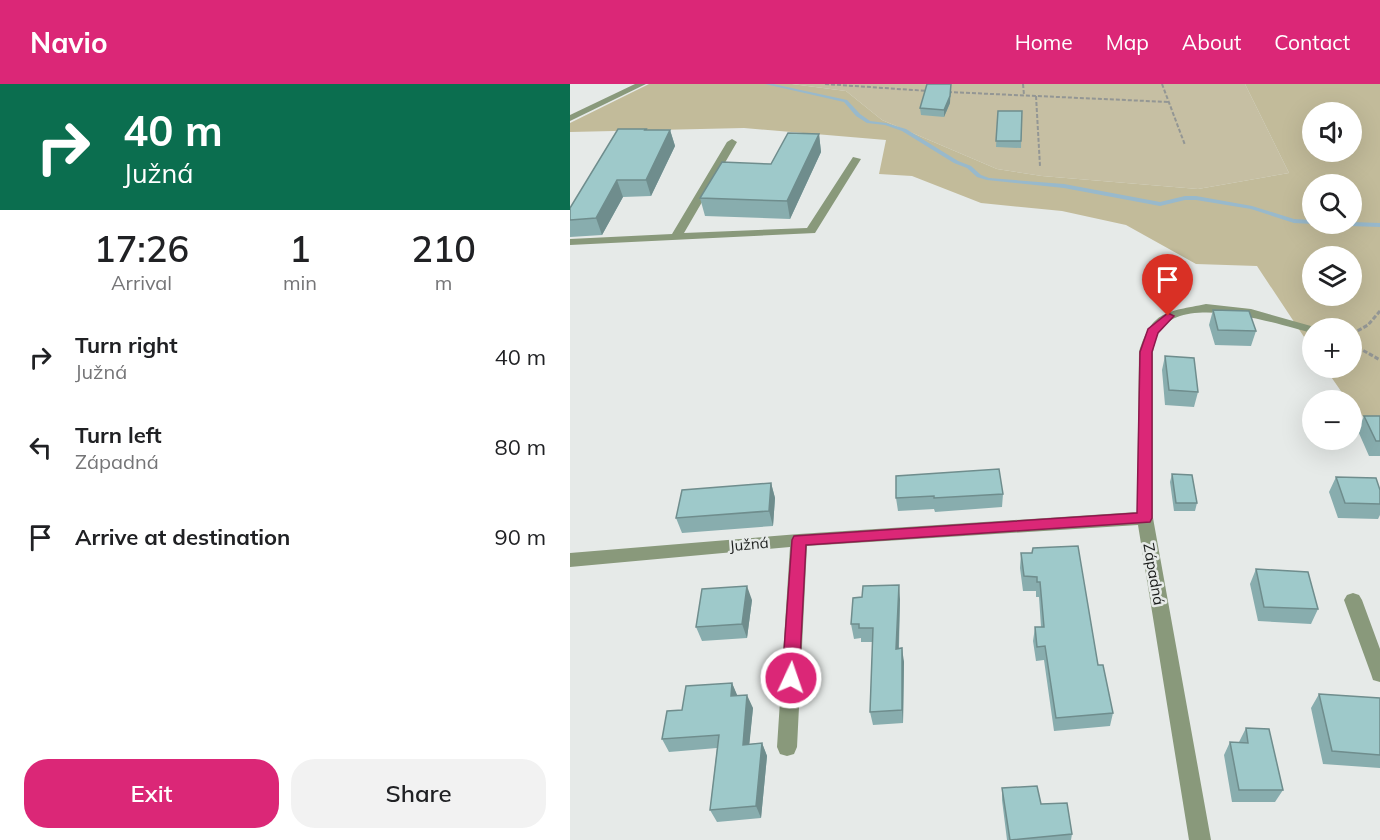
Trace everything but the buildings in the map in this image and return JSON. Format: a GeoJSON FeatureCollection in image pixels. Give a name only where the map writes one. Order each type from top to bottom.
{"type":"FeatureCollection","features":[{"type":"Feature","properties":{"kind":"street"},"geometry":{"type":"LineString","coordinates":[[570,118],[642,84]]}},
{"type":"Feature","properties":{"kind":"street"},"geometry":{"type":"LineString","coordinates":[[676,237],[732,142]]}},
{"type":"Feature","properties":{"kind":"street"},"geometry":{"type":"LineString","coordinates":[[570,242],[811,231],[856,159]]}},
{"type":"Feature","properties":{"kind":"street","name":"Západná"},"geometry":{"type":"LineString","coordinates":[[1200,840],[1145,518],[1146,352],[1152,331],[1168,316],[1206,308],[1251,313],[1302,326]]}},
{"type":"Feature","properties":{"kind":"street","name":"Južná"},"geometry":{"type":"LineString","coordinates":[[570,560],[799,540],[1145,518]]}},
{"type":"Feature","properties":{"kind":"street"},"geometry":{"type":"LineString","coordinates":[[787,747],[799,540]]}},
{"type":"Feature","properties":{"kind":"street"},"geometry":{"type":"LineString","coordinates":[[1353,600],[1380,674]]}},
{"type":"Feature","properties":{"kind":"path"},"geometry":{"type":"LineString","coordinates":[[825,84],[886,90],[932,91]]}},
{"type":"Feature","properties":{"kind":"path"},"geometry":{"type":"LineString","coordinates":[[886,90],[887,84]]}},
{"type":"Feature","properties":{"kind":"path"},"geometry":{"type":"LineString","coordinates":[[1023,84],[1024,95]]}},
{"type":"Feature","properties":{"kind":"path"},"geometry":{"type":"LineString","coordinates":[[1162,84],[1185,145]]}},
{"type":"Feature","properties":{"kind":"path"},"geometry":{"type":"LineString","coordinates":[[943,92],[1169,102]]}},
{"type":"Feature","properties":{"kind":"path"},"geometry":{"type":"LineString","coordinates":[[1036,96],[1040,165]]}},
{"type":"Feature","properties":{"kind":"path"},"geometry":{"type":"LineString","coordinates":[[1362,328],[1380,311]]}},
{"type":"Feature","properties":{"kind":"path"},"geometry":{"type":"LineString","coordinates":[[1362,350],[1380,360]]}},
{"type":"Feature","properties":{"kind":"shaded area"},"geometry":{"type":"Polygon","coordinates":[[[649,84],[792,84],[846,91],[882,120],[997,169],[1042,176],[1198,189],[1289,173],[1245,84],[1380,84],[1380,436],[1362,415],[1362,390],[1340,390],[1332,378],[1362,378],[1362,318],[1302,318],[1302,334],[1257,266],[1196,264],[1126,225],[1062,211],[981,203],[912,176],[879,174],[886,140],[744,128],[570,132],[570,123],[649,84]]]}},
{"type":"Feature","properties":{"kind":"shaded area"},"geometry":{"type":"Polygon","coordinates":[[[792,84],[1245,84],[1289,173],[1198,189],[1042,176],[997,169],[882,120],[846,91],[792,84]]]}},
{"type":"Feature","properties":{"kind":"waterway"},"geometry":{"type":"LineString","coordinates":[[767,84],[845,101],[858,115],[869,122],[886,124],[904,130],[956,162],[969,167],[979,176],[989,179],[1064,186],[1160,204],[1185,198],[1196,198],[1252,208],[1302,221]]}},
{"type":"Feature","properties":{"kind":"waterway"},"geometry":{"type":"LineString","coordinates":[[1362,224],[1380,225]]}},
{"type":"Feature","properties":{"kind":"route"},"geometry":{"type":"LineString","coordinates":[[791,678],[799,540],[1145,518],[1146,352],[1152,331],[1168,316]]}}]}
